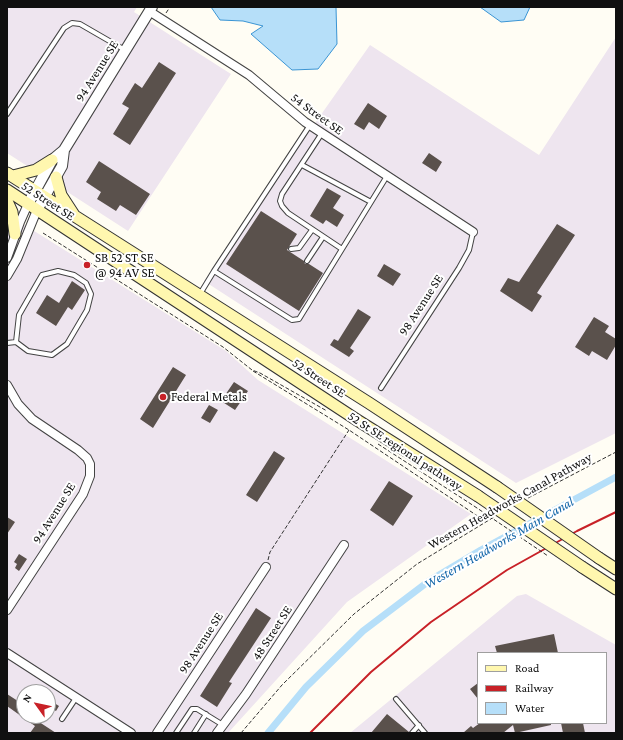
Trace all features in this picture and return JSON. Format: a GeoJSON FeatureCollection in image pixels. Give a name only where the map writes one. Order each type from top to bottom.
{"type":"FeatureCollection","features":[{"type":"Feature","properties":{"kind":"main road"},"geometry":{"type":"LineString","coordinates":[[10,174],[36,170],[52,160]]}},
{"type":"Feature","properties":{"kind":"main road","name":"52 Street SE"},"geometry":{"type":"LineString","coordinates":[[10,174],[497,487],[616,569]]}},
{"type":"Feature","properties":{"kind":"main road"},"geometry":{"type":"LineString","coordinates":[[56,177],[61,195],[75,217]]}},
{"type":"Feature","properties":{"kind":"main road","name":"52 Street SE"},"geometry":{"type":"LineString","coordinates":[[7,190],[357,420],[476,501],[616,589]]}},
{"type":"Feature","properties":{"kind":"main road"},"geometry":{"type":"LineString","coordinates":[[7,200],[12,212],[15,234]]}},
{"type":"Feature","properties":{"kind":"street","name":"94 Avenue SE"},"geometry":{"type":"LineString","coordinates":[[7,276],[17,259],[33,207],[52,160],[64,150],[151,9]]}},
{"type":"Feature","properties":{"kind":"street","name":"54 Street SE"},"geometry":{"type":"LineString","coordinates":[[151,9],[249,76],[310,125],[473,232]]}},
{"type":"Feature","properties":{"kind":"street","name":"94 Avenue SE"},"geometry":{"type":"LineString","coordinates":[[39,194],[56,177],[62,166],[64,150]]}},
{"type":"Feature","properties":{"kind":"street","name":"94 Avenue SE"},"geometry":{"type":"LineString","coordinates":[[7,258],[15,234],[33,207]]}},
{"type":"Feature","properties":{"kind":"street","name":"94 Avenue SE"},"geometry":{"type":"LineString","coordinates":[[7,385],[18,404],[32,419],[78,450],[86,458],[90,464],[90,476],[83,494],[7,610]]}},
{"type":"Feature","properties":{"kind":"street","name":"48 Street SE"},"geometry":{"type":"LineString","coordinates":[[217,733],[246,694],[344,545]]}},
{"type":"Feature","properties":{"kind":"street","name":"98 Avenue SE"},"geometry":{"type":"LineString","coordinates":[[157,733],[266,567]]}},
{"type":"Feature","properties":{"kind":"street"},"geometry":{"type":"LineString","coordinates":[[7,653],[131,733]]}},
{"type":"Feature","properties":{"kind":"lane"},"geometry":{"type":"LineString","coordinates":[[7,114],[64,28],[72,23],[80,24],[125,51]]}},
{"type":"Feature","properties":{"kind":"lane"},"geometry":{"type":"LineString","coordinates":[[199,295],[310,125]]}},
{"type":"Feature","properties":{"kind":"lane"},"geometry":{"type":"LineString","coordinates":[[322,133],[282,194],[280,201],[288,213],[342,249]]}},
{"type":"Feature","properties":{"kind":"lane"},"geometry":{"type":"LineString","coordinates":[[302,165],[371,202]]}},
{"type":"Feature","properties":{"kind":"lane"},"geometry":{"type":"LineString","coordinates":[[214,271],[292,320],[299,318],[303,314],[387,176]]}},
{"type":"Feature","properties":{"kind":"lane"},"geometry":{"type":"LineString","coordinates":[[291,249],[299,248],[312,230]]}},
{"type":"Feature","properties":{"kind":"lane","name":"98 Avenue SE"},"geometry":{"type":"LineString","coordinates":[[380,388],[459,268],[469,250],[473,232]]}},
{"type":"Feature","properties":{"kind":"lane"},"geometry":{"type":"LineString","coordinates":[[307,261],[323,237]]}},
{"type":"Feature","properties":{"kind":"lane"},"geometry":{"type":"LineString","coordinates":[[7,343],[16,342],[28,351],[52,355],[67,344],[87,310],[91,294],[86,283],[74,275],[58,271],[42,275],[19,315],[16,342]]}},
{"type":"Feature","properties":{"kind":"lane"},"geometry":{"type":"LineString","coordinates":[[62,719],[76,698]]}},
{"type":"Feature","properties":{"kind":"lane"},"geometry":{"type":"LineString","coordinates":[[396,699],[425,733]]}},
{"type":"Feature","properties":{"kind":"lane"},"geometry":{"type":"LineString","coordinates":[[176,733],[192,709],[197,709],[223,725]]}},
{"type":"Feature","properties":{"kind":"lane"},"geometry":{"type":"LineString","coordinates":[[194,733],[206,714]]}},
{"type":"Feature","properties":{"kind":"lane"},"geometry":{"type":"LineString","coordinates":[[412,733],[419,725]]}},
{"type":"Feature","properties":{"kind":"path","name":"52 St SE regional pathway"},"geometry":{"type":"LineString","coordinates":[[43,233],[223,347],[252,370],[260,373],[331,414]]}},
{"type":"Feature","properties":{"kind":"path"},"geometry":{"type":"LineString","coordinates":[[252,370],[257,376],[349,430],[486,522]]}},
{"type":"Feature","properties":{"kind":"path"},"geometry":{"type":"LineString","coordinates":[[266,567],[270,552],[349,430]]}},
{"type":"Feature","properties":{"kind":"path","name":"52 St SE regional pathway"},"geometry":{"type":"LineString","coordinates":[[375,442],[476,501],[552,558]]}},
{"type":"Feature","properties":{"kind":"path","name":"Western Headworks Canal Pathway"},"geometry":{"type":"LineString","coordinates":[[526,499],[616,452]]}},
{"type":"Feature","properties":{"kind":"path","name":"Western Headworks Canal Pathway"},"geometry":{"type":"LineString","coordinates":[[241,733],[282,685],[354,614],[417,564],[497,515]]}},
{"type":"Feature","properties":{"kind":"shaded area"},"geometry":{"type":"Polygon","coordinates":[[[7,7],[137,7],[134,12],[231,74],[128,231],[7,153],[7,7]]]}},
{"type":"Feature","properties":{"kind":"shaded area"},"geometry":{"type":"Polygon","coordinates":[[[616,37],[616,433],[516,483],[204,281],[370,45],[539,155],[616,37]]]}},
{"type":"Feature","properties":{"kind":"shaded area"},"geometry":{"type":"Polygon","coordinates":[[[7,214],[226,351],[258,380],[471,514],[347,602],[228,733],[7,733],[7,214]]]}},
{"type":"Feature","properties":{"kind":"shaded area"},"geometry":{"type":"Polygon","coordinates":[[[526,594],[616,645],[616,733],[350,733],[517,596],[526,594]]]}},
{"type":"Feature","properties":{"kind":"water"},"geometry":{"type":"Polygon","coordinates":[[[211,7],[336,7],[337,44],[318,69],[292,70],[251,34],[263,26],[243,21],[220,20],[211,7]]]}},
{"type":"Feature","properties":{"kind":"water"},"geometry":{"type":"Polygon","coordinates":[[[480,7],[530,7],[524,20],[501,22],[480,7]]]}},
{"type":"Feature","properties":{"kind":"building"},"geometry":{"type":"Polygon","coordinates":[[[159,62],[176,73],[130,145],[113,134],[129,108],[122,104],[135,83],[142,88],[159,62]]]}},
{"type":"Feature","properties":{"kind":"building"},"geometry":{"type":"Polygon","coordinates":[[[368,103],[387,116],[379,129],[369,122],[364,130],[354,124],[368,103]]]}},
{"type":"Feature","properties":{"kind":"building"},"geometry":{"type":"Polygon","coordinates":[[[429,153],[442,162],[436,172],[422,163],[429,153]]]}},
{"type":"Feature","properties":{"kind":"building"},"geometry":{"type":"Polygon","coordinates":[[[99,161],[150,194],[136,215],[120,205],[116,211],[97,199],[101,192],[86,182],[99,161]]]}},
{"type":"Feature","properties":{"kind":"building"},"geometry":{"type":"Polygon","coordinates":[[[327,188],[341,196],[333,208],[344,215],[337,227],[326,220],[323,224],[310,216],[327,188]]]}},
{"type":"Feature","properties":{"kind":"building"},"geometry":{"type":"Polygon","coordinates":[[[261,211],[297,234],[287,250],[304,261],[305,264],[309,264],[323,273],[299,311],[226,264],[261,211]]]}},
{"type":"Feature","properties":{"kind":"building"},"geometry":{"type":"Polygon","coordinates":[[[557,224],[575,235],[537,293],[542,296],[532,312],[500,291],[508,278],[519,282],[557,224]]]}},
{"type":"Feature","properties":{"kind":"building"},"geometry":{"type":"Polygon","coordinates":[[[384,264],[401,274],[393,286],[377,276],[384,264]]]}},
{"type":"Feature","properties":{"kind":"building"},"geometry":{"type":"Polygon","coordinates":[[[72,281],[85,290],[72,310],[68,307],[56,326],[36,313],[47,295],[59,303],[72,281]]]}},
{"type":"Feature","properties":{"kind":"building"},"geometry":{"type":"Polygon","coordinates":[[[358,309],[371,317],[350,348],[354,351],[349,357],[330,345],[334,339],[338,341],[358,309]]]}},
{"type":"Feature","properties":{"kind":"building"},"geometry":{"type":"Polygon","coordinates":[[[594,317],[609,326],[605,332],[616,339],[616,345],[607,360],[592,351],[589,356],[575,347],[594,317]]]}},
{"type":"Feature","properties":{"kind":"building","name":"Federal Metals"},"geometry":{"type":"Polygon","coordinates":[[[173,367],[186,375],[153,428],[140,419],[173,367]]]}},
{"type":"Feature","properties":{"kind":"building"},"geometry":{"type":"Polygon","coordinates":[[[234,382],[248,391],[235,410],[221,401],[234,382]]]}},
{"type":"Feature","properties":{"kind":"building"},"geometry":{"type":"Polygon","coordinates":[[[209,405],[218,410],[210,423],[201,418],[209,405]]]}},
{"type":"Feature","properties":{"kind":"building"},"geometry":{"type":"Polygon","coordinates":[[[274,451],[285,458],[257,502],[246,495],[274,451]]]}},
{"type":"Feature","properties":{"kind":"building"},"geometry":{"type":"Polygon","coordinates":[[[389,481],[413,496],[393,526],[370,510],[389,481]]]}},
{"type":"Feature","properties":{"kind":"building"},"geometry":{"type":"Polygon","coordinates":[[[7,517],[15,522],[7,534],[7,517]]]}},
{"type":"Feature","properties":{"kind":"building"},"geometry":{"type":"Polygon","coordinates":[[[19,554],[27,559],[19,571],[15,568],[17,564],[14,562],[19,554]]]}},
{"type":"Feature","properties":{"kind":"building"},"geometry":{"type":"Polygon","coordinates":[[[256,608],[271,618],[229,682],[232,683],[217,707],[200,696],[256,608]]]}},
{"type":"Feature","properties":{"kind":"building"},"geometry":{"type":"Polygon","coordinates":[[[554,634],[558,652],[497,652],[495,646],[554,634]]]}},
{"type":"Feature","properties":{"kind":"building"},"geometry":{"type":"Polygon","coordinates":[[[477,684],[477,698],[470,689],[477,684]]]}},
{"type":"Feature","properties":{"kind":"building"},"geometry":{"type":"Polygon","coordinates":[[[7,694],[16,700],[16,712],[7,706],[7,694]]]}},
{"type":"Feature","properties":{"kind":"building"},"geometry":{"type":"Polygon","coordinates":[[[56,704],[59,706],[56,711],[56,704]]]}},
{"type":"Feature","properties":{"kind":"building"},"geometry":{"type":"Polygon","coordinates":[[[387,714],[409,732],[409,733],[371,733],[387,714]]]}},
{"type":"Feature","properties":{"kind":"building"},"geometry":{"type":"Polygon","coordinates":[[[32,724],[42,724],[56,733],[30,733],[35,726],[32,724]]]}},
{"type":"Feature","properties":{"kind":"building"},"geometry":{"type":"Polygon","coordinates":[[[479,724],[551,724],[515,733],[513,725],[503,733],[463,733],[471,726],[473,728],[479,724]]]}},
{"type":"Feature","properties":{"kind":"building"},"geometry":{"type":"Polygon","coordinates":[[[561,724],[583,724],[585,733],[563,733],[561,724]]]}},
{"type":"Feature","properties":{"kind":"waterway","name":"Western Headworks Main Canal"},"geometry":{"type":"LineString","coordinates":[[268,733],[306,687],[363,631],[429,581],[481,550],[616,477]]}},
{"type":"Feature","properties":{"kind":"railway"},"geometry":{"type":"LineString","coordinates":[[310,733],[371,672],[431,622],[507,570],[577,531],[616,512]]}},
{"type":"Feature","properties":{"kind":"place","name":"SB 52 ST SE @ 94 AV SE"},"geometry":{"type":"Point","coordinates":[87,265]}},
{"type":"Feature","properties":{"kind":"place","name":"Federal Metals"},"geometry":{"type":"Point","coordinates":[163,397]}}]}
